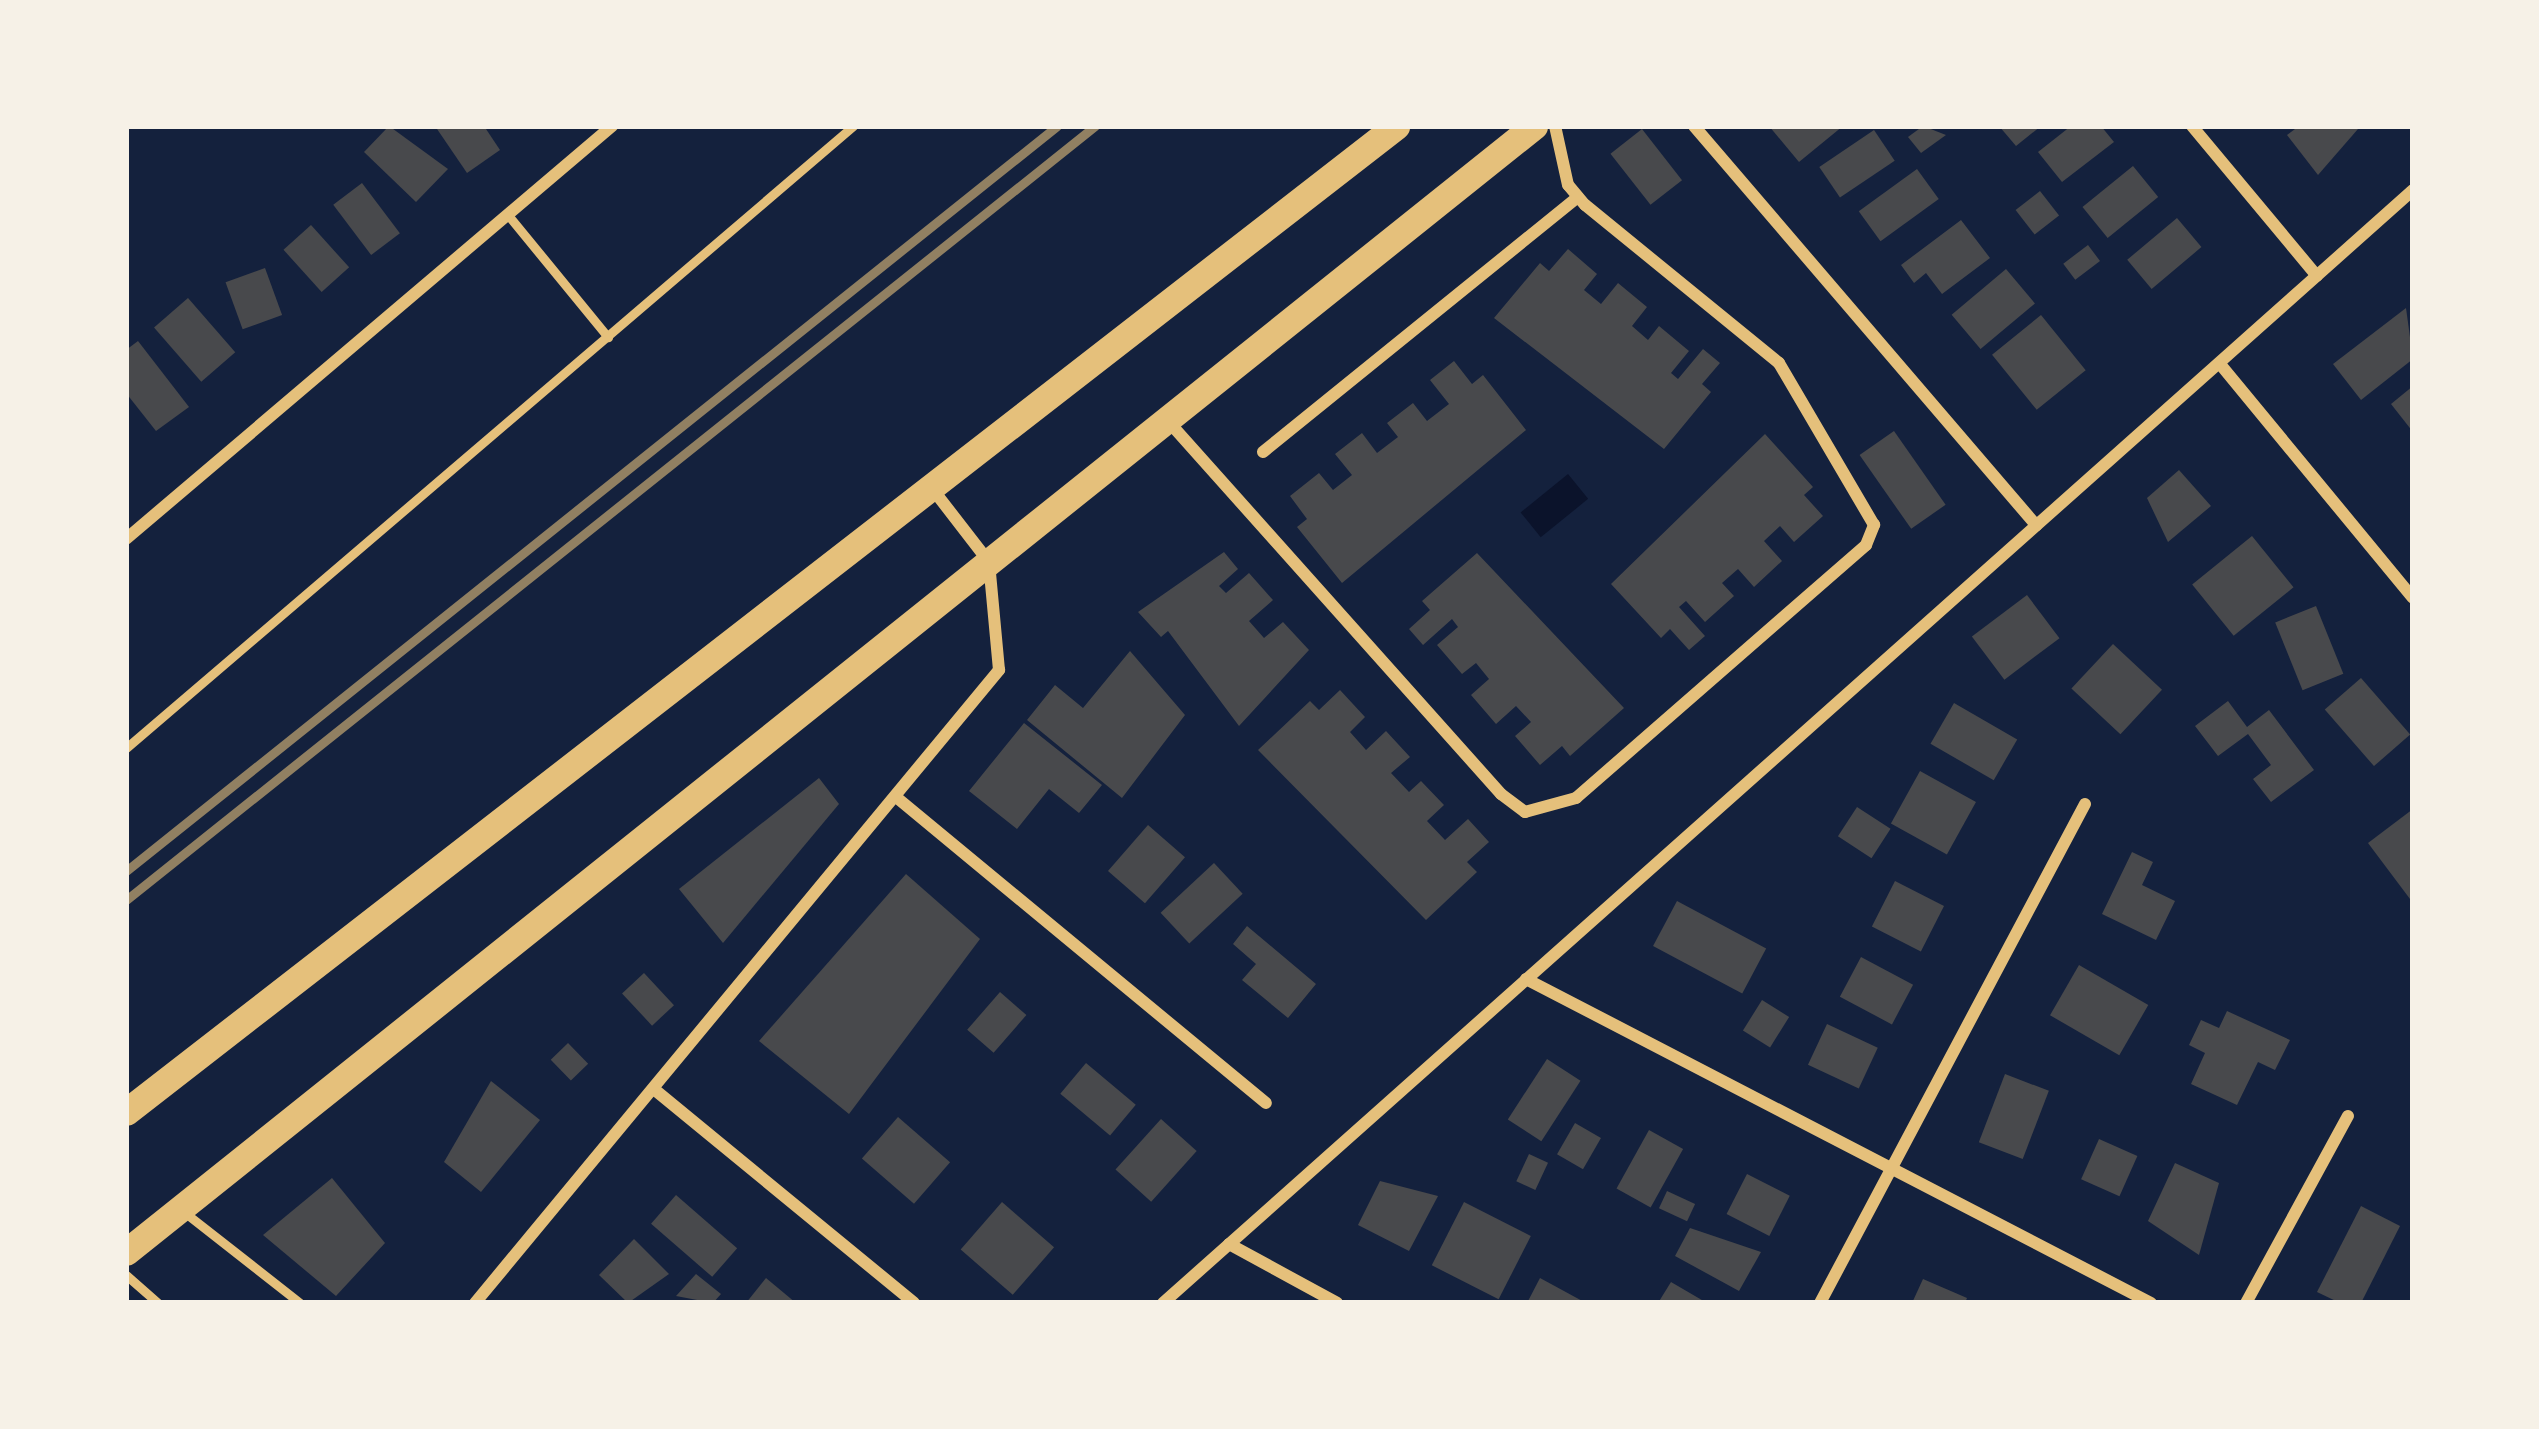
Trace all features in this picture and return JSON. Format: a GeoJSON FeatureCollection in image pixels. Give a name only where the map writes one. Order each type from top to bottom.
{"type":"FeatureCollection","features":[{"type":"Feature","properties":{"kind":"highway"},"geometry":{"type":"LineString","coordinates":[[126,1112],[928,482],[1396,126]]}},
{"type":"Feature","properties":{"kind":"highway"},"geometry":{"type":"LineString","coordinates":[[126,1252],[1534,126]]}},
{"type":"Feature","properties":{"kind":"street"},"geometry":{"type":"LineString","coordinates":[[126,539],[612,126]]}},
{"type":"Feature","properties":{"kind":"street"},"geometry":{"type":"LineString","coordinates":[[1167,420],[1501,794],[1525,812],[1552,812],[1866,545],[1874,525],[1779,363],[1578,197],[1555,126]]}},
{"type":"Feature","properties":{"kind":"street"},"geometry":{"type":"LineString","coordinates":[[1694,126],[2036,525]]}},
{"type":"Feature","properties":{"kind":"street"},"geometry":{"type":"LineString","coordinates":[[2192,126],[2317,276]]}},
{"type":"Feature","properties":{"kind":"street"},"geometry":{"type":"LineString","coordinates":[[1162,1303],[2413,190]]}},
{"type":"Feature","properties":{"kind":"street"},"geometry":{"type":"LineString","coordinates":[[1263,452],[1578,197]]}},
{"type":"Feature","properties":{"kind":"street"},"geometry":{"type":"LineString","coordinates":[[2220,364],[2413,598]]}},
{"type":"Feature","properties":{"kind":"street"},"geometry":{"type":"LineString","coordinates":[[475,1303],[656,1090],[999,670],[989,562],[928,482]]}},
{"type":"Feature","properties":{"kind":"street"},"geometry":{"type":"LineString","coordinates":[[896,797],[1266,1102]]}},
{"type":"Feature","properties":{"kind":"street"},"geometry":{"type":"LineString","coordinates":[[1820,1303],[2085,804]]}},
{"type":"Feature","properties":{"kind":"street"},"geometry":{"type":"LineString","coordinates":[[1526,979],[2151,1303]]}},
{"type":"Feature","properties":{"kind":"street"},"geometry":{"type":"LineString","coordinates":[[656,1090],[914,1303]]}},
{"type":"Feature","properties":{"kind":"street"},"geometry":{"type":"LineString","coordinates":[[2246,1303],[2348,1116]]}},
{"type":"Feature","properties":{"kind":"street"},"geometry":{"type":"LineString","coordinates":[[1229,1244],[1337,1303]]}},
{"type":"Feature","properties":{"kind":"lane"},"geometry":{"type":"LineString","coordinates":[[126,748],[853,126]]}},
{"type":"Feature","properties":{"kind":"lane"},"geometry":{"type":"LineString","coordinates":[[508,214],[608,337]]}},
{"type":"Feature","properties":{"kind":"lane"},"geometry":{"type":"LineString","coordinates":[[180,1209],[300,1303]]}},
{"type":"Feature","properties":{"kind":"lane"},"geometry":{"type":"LineString","coordinates":[[126,1275],[158,1303]]}},
{"type":"Feature","properties":{"kind":"water"},"geometry":{"type":"Polygon","coordinates":[[[1568,474],[1588,499],[1541,537],[1521,512],[1568,474]]]}},
{"type":"Feature","properties":{"kind":"building"},"geometry":{"type":"Polygon","coordinates":[[[389,126],[448,169],[416,202],[364,152],[389,126]]]}},
{"type":"Feature","properties":{"kind":"building"},"geometry":{"type":"Polygon","coordinates":[[[435,126],[484,126],[500,150],[467,173],[435,126]]]}},
{"type":"Feature","properties":{"kind":"building"},"geometry":{"type":"Polygon","coordinates":[[[1769,126],[1843,126],[1799,162],[1769,126]]]}},
{"type":"Feature","properties":{"kind":"building"},"geometry":{"type":"Polygon","coordinates":[[[1923,126],[1946,135],[1921,153],[1908,137],[1923,126]]]}},
{"type":"Feature","properties":{"kind":"building"},"geometry":{"type":"Polygon","coordinates":[[[1999,126],[2041,126],[2016,146],[1999,126]]]}},
{"type":"Feature","properties":{"kind":"building"},"geometry":{"type":"Polygon","coordinates":[[[2071,126],[2101,126],[2114,142],[2062,182],[2038,152],[2071,126]]]}},
{"type":"Feature","properties":{"kind":"building"},"geometry":{"type":"Polygon","coordinates":[[[2299,126],[2358,129],[2318,175],[2287,135],[2299,126]]]}},
{"type":"Feature","properties":{"kind":"building"},"geometry":{"type":"Polygon","coordinates":[[[1642,129],[1682,180],[1650,205],[1610,154],[1642,129]]]}},
{"type":"Feature","properties":{"kind":"building"},"geometry":{"type":"Polygon","coordinates":[[[1874,130],[1895,161],[1840,198],[1819,167],[1874,130]]]}},
{"type":"Feature","properties":{"kind":"building"},"geometry":{"type":"Polygon","coordinates":[[[2133,166],[2158,197],[2108,238],[2082,207],[2133,166]]]}},
{"type":"Feature","properties":{"kind":"building"},"geometry":{"type":"Polygon","coordinates":[[[1917,169],[1939,199],[1880,241],[1859,211],[1917,169]]]}},
{"type":"Feature","properties":{"kind":"building"},"geometry":{"type":"Polygon","coordinates":[[[362,183],[400,233],[371,255],[333,205],[362,183]]]}},
{"type":"Feature","properties":{"kind":"building"},"geometry":{"type":"Polygon","coordinates":[[[2040,191],[2059,215],[2035,235],[2016,210],[2040,191]]]}},
{"type":"Feature","properties":{"kind":"building"},"geometry":{"type":"Polygon","coordinates":[[[2177,218],[2201,247],[2152,289],[2127,260],[2177,218]]]}},
{"type":"Feature","properties":{"kind":"building"},"geometry":{"type":"Polygon","coordinates":[[[1961,220],[1990,258],[1942,294],[1926,273],[1914,283],[1901,265],[1961,220]]]}},
{"type":"Feature","properties":{"kind":"building"},"geometry":{"type":"Polygon","coordinates":[[[311,225],[349,267],[322,292],[284,250],[311,225]]]}},
{"type":"Feature","properties":{"kind":"building"},"geometry":{"type":"Polygon","coordinates":[[[2088,245],[2100,261],[2075,280],[2063,264],[2088,245]]]}},
{"type":"Feature","properties":{"kind":"building"},"geometry":{"type":"Polygon","coordinates":[[[1568,249],[1597,274],[1584,290],[1601,304],[1618,283],[1647,307],[1632,326],[1648,340],[1659,326],[1689,351],[1671,373],[1678,379],[1703,349],[1720,363],[1702,384],[1711,392],[1664,449],[1494,318],[1540,263],[1549,271],[1568,249]]]}},
{"type":"Feature","properties":{"kind":"building"},"geometry":{"type":"Polygon","coordinates":[[[265,268],[282,315],[243,329],[226,282],[265,268]]]}},
{"type":"Feature","properties":{"kind":"building"},"geometry":{"type":"Polygon","coordinates":[[[2006,269],[2035,303],[1981,349],[1952,315],[2006,269]]]}},
{"type":"Feature","properties":{"kind":"building"},"geometry":{"type":"Polygon","coordinates":[[[188,298],[235,352],[201,382],[154,328],[188,298]]]}},
{"type":"Feature","properties":{"kind":"building"},"geometry":{"type":"Polygon","coordinates":[[[2406,308],[2413,359],[2361,400],[2333,364],[2406,308]]]}},
{"type":"Feature","properties":{"kind":"building"},"geometry":{"type":"Polygon","coordinates":[[[2041,315],[2086,370],[2037,410],[1992,355],[2041,315]]]}},
{"type":"Feature","properties":{"kind":"building"},"geometry":{"type":"Polygon","coordinates":[[[138,341],[189,407],[156,431],[126,393],[126,350],[138,341]]]}},
{"type":"Feature","properties":{"kind":"building"},"geometry":{"type":"Polygon","coordinates":[[[1454,361],[1472,384],[1483,375],[1526,430],[1342,583],[1297,527],[1307,519],[1290,496],[1319,473],[1333,490],[1352,475],[1335,454],[1362,433],[1377,453],[1398,437],[1387,423],[1413,403],[1427,421],[1449,404],[1430,380],[1454,361]]]}},
{"type":"Feature","properties":{"kind":"building"},"geometry":{"type":"Polygon","coordinates":[[[2413,386],[2413,432],[2391,404],[2413,386]]]}},
{"type":"Feature","properties":{"kind":"building"},"geometry":{"type":"Polygon","coordinates":[[[1894,431],[1946,505],[1911,529],[1860,455],[1894,431]]]}},
{"type":"Feature","properties":{"kind":"building"},"geometry":{"type":"Polygon","coordinates":[[[1765,434],[1813,487],[1804,495],[1823,516],[1794,542],[1780,526],[1764,541],[1782,561],[1754,587],[1738,569],[1722,583],[1734,596],[1705,622],[1686,601],[1679,607],[1705,636],[1689,650],[1670,629],[1661,638],[1611,584],[1765,434]]]}},
{"type":"Feature","properties":{"kind":"building"},"geometry":{"type":"Polygon","coordinates":[[[2179,470],[2211,506],[2168,542],[2147,498],[2179,470]]]}},
{"type":"Feature","properties":{"kind":"building"},"geometry":{"type":"Polygon","coordinates":[[[2252,536],[2294,587],[2234,636],[2192,584],[2252,536]]]}},
{"type":"Feature","properties":{"kind":"building"},"geometry":{"type":"Polygon","coordinates":[[[1224,552],[1238,569],[1219,586],[1226,593],[1249,573],[1273,600],[1249,621],[1264,638],[1283,622],[1309,650],[1239,726],[1168,631],[1161,637],[1138,612],[1224,552]]]}},
{"type":"Feature","properties":{"kind":"building"},"geometry":{"type":"Polygon","coordinates":[[[1477,553],[1624,708],[1570,756],[1562,746],[1540,765],[1515,736],[1531,722],[1516,706],[1496,724],[1471,695],[1489,679],[1476,663],[1462,674],[1437,645],[1458,627],[1452,619],[1423,645],[1409,629],[1430,610],[1422,601],[1477,553]]]}},
{"type":"Feature","properties":{"kind":"building"},"geometry":{"type":"Polygon","coordinates":[[[2027,595],[2059,638],[2004,680],[1972,637],[2027,595]]]}},
{"type":"Feature","properties":{"kind":"building"},"geometry":{"type":"Polygon","coordinates":[[[2316,606],[2343,674],[2303,690],[2275,622],[2316,606]]]}},
{"type":"Feature","properties":{"kind":"building"},"geometry":{"type":"Polygon","coordinates":[[[2113,644],[2162,690],[2120,734],[2071,689],[2113,644]]]}},
{"type":"Feature","properties":{"kind":"building"},"geometry":{"type":"Polygon","coordinates":[[[1130,651],[1185,715],[1122,798],[1027,720],[1055,685],[1083,708],[1130,651]]]}},
{"type":"Feature","properties":{"kind":"building"},"geometry":{"type":"Polygon","coordinates":[[[2361,678],[2410,735],[2374,766],[2325,709],[2361,678]]]}},
{"type":"Feature","properties":{"kind":"building"},"geometry":{"type":"Polygon","coordinates":[[[1340,690],[1365,717],[1350,732],[1366,750],[1386,731],[1410,757],[1391,773],[1409,792],[1421,781],[1444,805],[1427,821],[1445,840],[1468,819],[1489,842],[1467,862],[1477,872],[1426,920],[1258,750],[1310,701],[1319,710],[1340,690]]]}},
{"type":"Feature","properties":{"kind":"building"},"geometry":{"type":"Polygon","coordinates":[[[2228,701],[2247,727],[2269,710],[2314,770],[2271,802],[2253,779],[2271,765],[2248,734],[2218,756],[2195,726],[2228,701]]]}},
{"type":"Feature","properties":{"kind":"building"},"geometry":{"type":"Polygon","coordinates":[[[1954,703],[2017,739],[1994,780],[1930,744],[1954,703]]]}},
{"type":"Feature","properties":{"kind":"building"},"geometry":{"type":"Polygon","coordinates":[[[1024,723],[1102,785],[1079,813],[1049,789],[1017,829],[969,791],[1024,723]]]}},
{"type":"Feature","properties":{"kind":"building"},"geometry":{"type":"Polygon","coordinates":[[[1920,771],[1976,802],[1947,855],[1891,823],[1920,771]]]}},
{"type":"Feature","properties":{"kind":"building"},"geometry":{"type":"Polygon","coordinates":[[[819,778],[839,804],[723,943],[679,889],[819,778]]]}},
{"type":"Feature","properties":{"kind":"building"},"geometry":{"type":"Polygon","coordinates":[[[1857,807],[1891,829],[1871,858],[1838,836],[1857,807]]]}},
{"type":"Feature","properties":{"kind":"building"},"geometry":{"type":"Polygon","coordinates":[[[2413,809],[2413,903],[2368,843],[2413,809]]]}},
{"type":"Feature","properties":{"kind":"building"},"geometry":{"type":"Polygon","coordinates":[[[1148,825],[1185,857],[1145,903],[1108,871],[1148,825]]]}},
{"type":"Feature","properties":{"kind":"building"},"geometry":{"type":"Polygon","coordinates":[[[2132,852],[2153,862],[2142,885],[2175,901],[2156,940],[2102,914],[2132,852]]]}},
{"type":"Feature","properties":{"kind":"building"},"geometry":{"type":"Polygon","coordinates":[[[1214,863],[1243,894],[1189,944],[1161,913],[1214,863]]]}},
{"type":"Feature","properties":{"kind":"building"},"geometry":{"type":"Polygon","coordinates":[[[906,874],[980,939],[849,1114],[759,1041],[906,874]]]}},
{"type":"Feature","properties":{"kind":"building"},"geometry":{"type":"Polygon","coordinates":[[[1895,881],[1944,906],[1921,951],[1872,926],[1895,881]]]}},
{"type":"Feature","properties":{"kind":"building"},"geometry":{"type":"Polygon","coordinates":[[[1677,901],[1766,948],[1742,993],[1653,946],[1677,901]]]}},
{"type":"Feature","properties":{"kind":"building"},"geometry":{"type":"Polygon","coordinates":[[[1247,926],[1316,984],[1288,1018],[1242,980],[1256,964],[1233,944],[1247,926]]]}},
{"type":"Feature","properties":{"kind":"building"},"geometry":{"type":"Polygon","coordinates":[[[1861,957],[1913,985],[1892,1024],[1840,997],[1861,957]]]}},
{"type":"Feature","properties":{"kind":"building"},"geometry":{"type":"Polygon","coordinates":[[[2079,965],[2148,1005],[2119,1055],[2050,1015],[2079,965]]]}},
{"type":"Feature","properties":{"kind":"building"},"geometry":{"type":"Polygon","coordinates":[[[644,973],[674,1005],[652,1026],[622,993],[644,973]]]}},
{"type":"Feature","properties":{"kind":"building"},"geometry":{"type":"Polygon","coordinates":[[[1000,992],[1026,1015],[994,1053],[967,1030],[1000,992]]]}},
{"type":"Feature","properties":{"kind":"building"},"geometry":{"type":"Polygon","coordinates":[[[1762,1000],[1789,1017],[1770,1047],[1743,1031],[1762,1000]]]}},
{"type":"Feature","properties":{"kind":"building"},"geometry":{"type":"Polygon","coordinates":[[[2227,1011],[2290,1040],[2275,1070],[2258,1062],[2237,1105],[2191,1084],[2205,1053],[2189,1045],[2201,1020],[2219,1028],[2227,1011]]]}},
{"type":"Feature","properties":{"kind":"building"},"geometry":{"type":"Polygon","coordinates":[[[1827,1024],[1878,1048],[1859,1088],[1808,1065],[1827,1024]]]}},
{"type":"Feature","properties":{"kind":"building"},"geometry":{"type":"Polygon","coordinates":[[[568,1043],[588,1064],[571,1081],[551,1060],[568,1043]]]}},
{"type":"Feature","properties":{"kind":"building"},"geometry":{"type":"Polygon","coordinates":[[[1547,1059],[1581,1081],[1541,1141],[1508,1119],[1547,1059]]]}},
{"type":"Feature","properties":{"kind":"building"},"geometry":{"type":"Polygon","coordinates":[[[1086,1063],[1136,1105],[1110,1135],[1060,1094],[1086,1063]]]}},
{"type":"Feature","properties":{"kind":"building"},"geometry":{"type":"Polygon","coordinates":[[[2005,1074],[2049,1091],[2023,1159],[1979,1142],[2005,1074]]]}},
{"type":"Feature","properties":{"kind":"building"},"geometry":{"type":"Polygon","coordinates":[[[491,1081],[540,1120],[481,1192],[444,1162],[491,1081]]]}},
{"type":"Feature","properties":{"kind":"building"},"geometry":{"type":"Polygon","coordinates":[[[898,1117],[950,1162],[914,1204],[862,1159],[898,1117]]]}},
{"type":"Feature","properties":{"kind":"building"},"geometry":{"type":"Polygon","coordinates":[[[1161,1119],[1197,1151],[1151,1202],[1115,1170],[1161,1119]]]}},
{"type":"Feature","properties":{"kind":"building"},"geometry":{"type":"Polygon","coordinates":[[[1575,1123],[1601,1138],[1583,1169],[1557,1154],[1575,1123]]]}},
{"type":"Feature","properties":{"kind":"building"},"geometry":{"type":"Polygon","coordinates":[[[1649,1130],[1683,1149],[1651,1208],[1617,1189],[1649,1130]]]}},
{"type":"Feature","properties":{"kind":"building"},"geometry":{"type":"Polygon","coordinates":[[[2099,1139],[2137,1156],[2119,1196],[2081,1179],[2099,1139]]]}},
{"type":"Feature","properties":{"kind":"building"},"geometry":{"type":"Polygon","coordinates":[[[1529,1154],[1548,1163],[1535,1190],[1516,1181],[1529,1154]]]}},
{"type":"Feature","properties":{"kind":"building"},"geometry":{"type":"Polygon","coordinates":[[[2175,1163],[2219,1183],[2199,1255],[2148,1221],[2175,1163]]]}},
{"type":"Feature","properties":{"kind":"building"},"geometry":{"type":"Polygon","coordinates":[[[1747,1174],[1790,1196],[1769,1236],[1727,1214],[1747,1174]]]}},
{"type":"Feature","properties":{"kind":"building"},"geometry":{"type":"Polygon","coordinates":[[[332,1178],[385,1243],[336,1296],[263,1235],[332,1178]]]}},
{"type":"Feature","properties":{"kind":"building"},"geometry":{"type":"Polygon","coordinates":[[[1380,1181],[1438,1196],[1409,1251],[1358,1225],[1380,1181]]]}},
{"type":"Feature","properties":{"kind":"building"},"geometry":{"type":"Polygon","coordinates":[[[1667,1191],[1695,1204],[1687,1221],[1659,1208],[1667,1191]]]}},
{"type":"Feature","properties":{"kind":"building"},"geometry":{"type":"Polygon","coordinates":[[[676,1195],[737,1248],[712,1277],[651,1224],[676,1195]]]}},
{"type":"Feature","properties":{"kind":"building"},"geometry":{"type":"Polygon","coordinates":[[[1002,1202],[1054,1247],[1013,1295],[961,1250],[1002,1202]]]}},
{"type":"Feature","properties":{"kind":"building"},"geometry":{"type":"Polygon","coordinates":[[[1464,1202],[1531,1236],[1499,1299],[1432,1265],[1464,1202]]]}},
{"type":"Feature","properties":{"kind":"building"},"geometry":{"type":"Polygon","coordinates":[[[2361,1206],[2400,1226],[2361,1303],[2340,1303],[2317,1292],[2361,1206]]]}},
{"type":"Feature","properties":{"kind":"building"},"geometry":{"type":"Polygon","coordinates":[[[1690,1228],[1761,1252],[1739,1291],[1675,1256],[1690,1228]]]}},
{"type":"Feature","properties":{"kind":"building"},"geometry":{"type":"Polygon","coordinates":[[[634,1239],[669,1274],[628,1303],[599,1275],[634,1239]]]}},
{"type":"Feature","properties":{"kind":"building"},"geometry":{"type":"Polygon","coordinates":[[[696,1274],[721,1294],[713,1303],[676,1296],[696,1274]]]}},
{"type":"Feature","properties":{"kind":"building"},"geometry":{"type":"Polygon","coordinates":[[[766,1278],[796,1303],[746,1303],[766,1278]]]}},
{"type":"Feature","properties":{"kind":"building"},"geometry":{"type":"Polygon","coordinates":[[[1540,1278],[1586,1303],[1527,1303],[1540,1278]]]}},
{"type":"Feature","properties":{"kind":"building"},"geometry":{"type":"Polygon","coordinates":[[[1923,1279],[1967,1298],[1965,1303],[1912,1303],[1923,1279]]]}},
{"type":"Feature","properties":{"kind":"building"},"geometry":{"type":"Polygon","coordinates":[[[1671,1282],[1707,1303],[1658,1303],[1671,1282]]]}},
{"type":"Feature","properties":{"kind":"railway"},"geometry":{"type":"LineString","coordinates":[[126,871],[1057,126]]}},
{"type":"Feature","properties":{"kind":"railway"},"geometry":{"type":"LineString","coordinates":[[126,900],[1095,126]]}}]}
